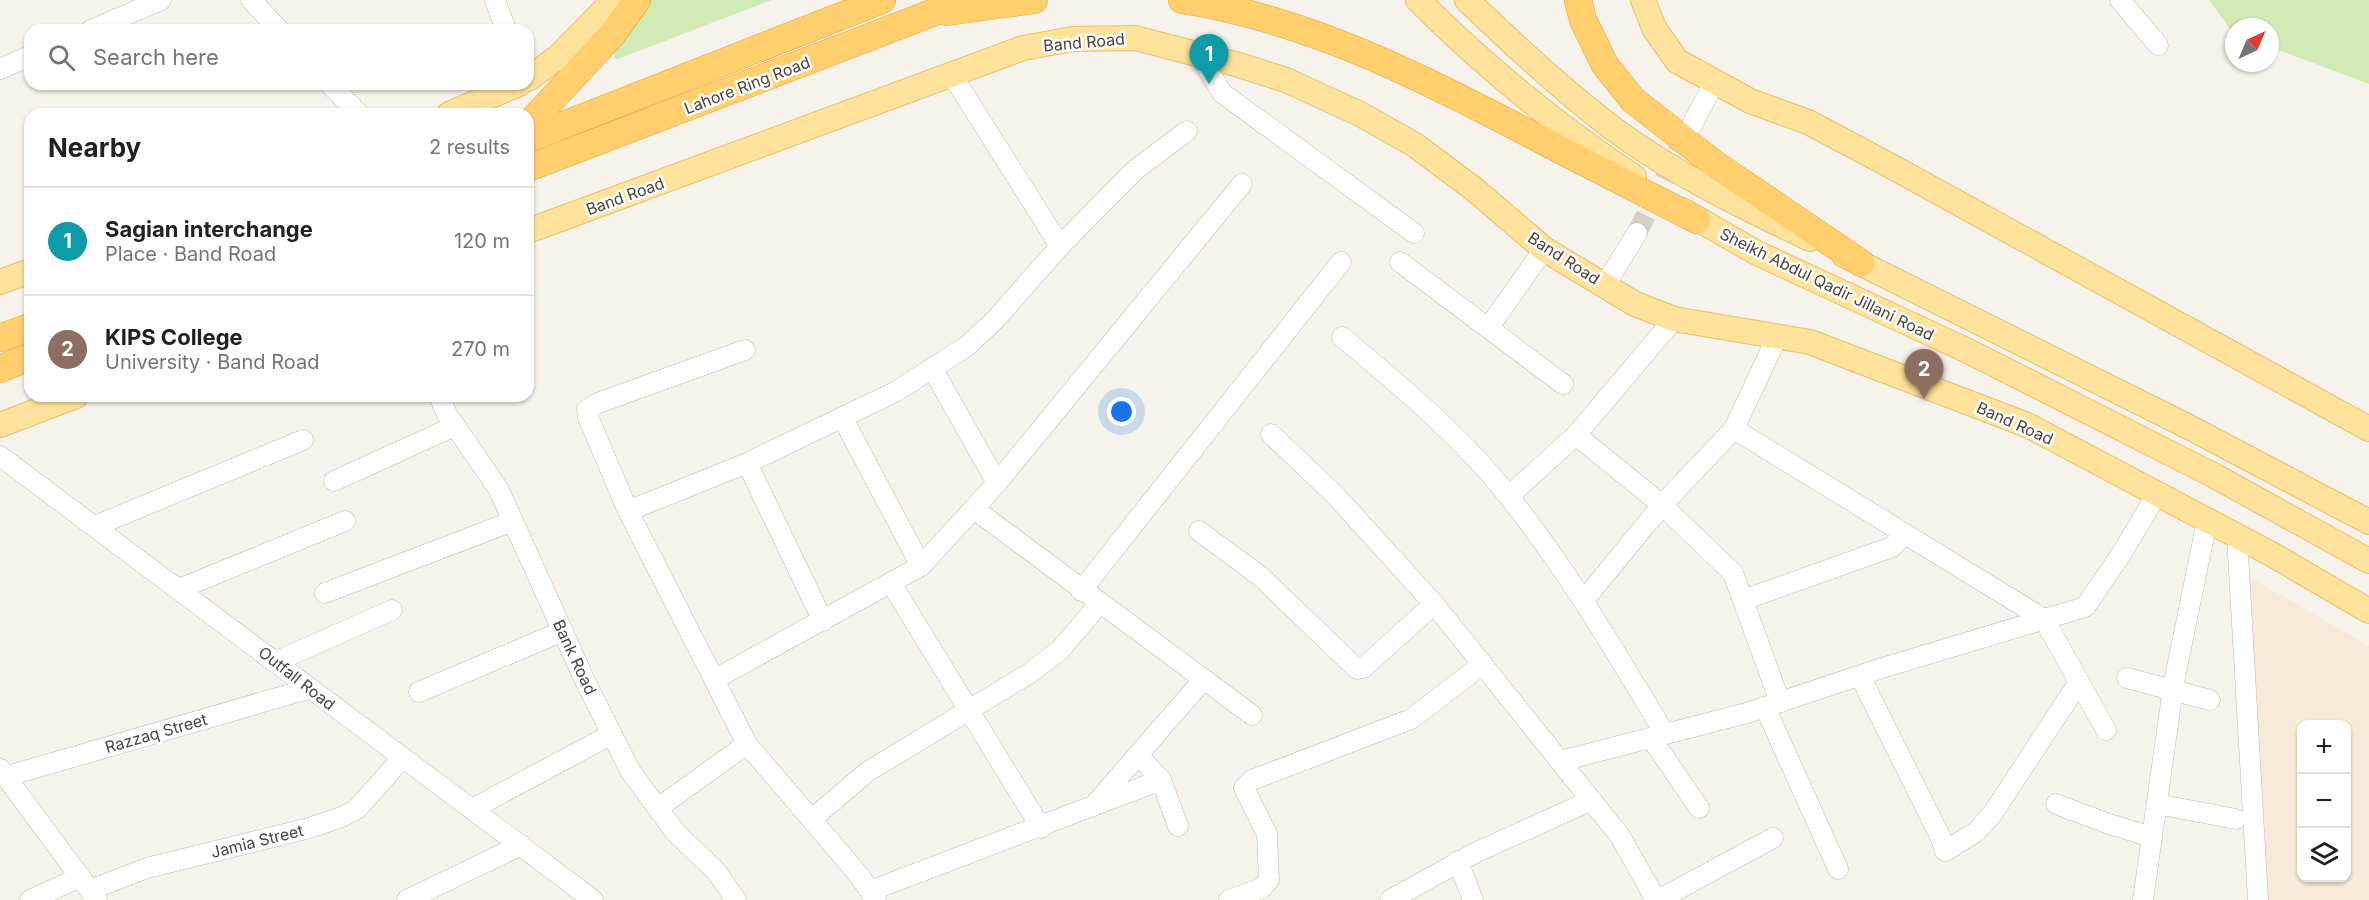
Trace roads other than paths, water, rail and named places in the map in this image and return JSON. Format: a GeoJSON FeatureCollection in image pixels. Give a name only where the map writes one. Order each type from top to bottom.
{"type":"FeatureCollection","features":[{"type":"Feature","properties":{"kind":"highway"},"geometry":{"type":"LineString","coordinates":[[534,119],[612,35],[637,0]]}},
{"type":"Feature","properties":{"kind":"highway","name":"Lahore Ring Road"},"geometry":{"type":"LineString","coordinates":[[534,137],[882,0]]}},
{"type":"Feature","properties":{"kind":"highway","name":"Lahore Ring Road"},"geometry":{"type":"LineString","coordinates":[[534,166],[966,0]]}},
{"type":"Feature","properties":{"kind":"highway"},"geometry":{"type":"LineString","coordinates":[[927,15],[1034,0]]}},
{"type":"Feature","properties":{"kind":"highway"},"geometry":{"type":"LineString","coordinates":[[1182,0],[1215,5],[1340,42],[1453,94],[1696,220]]}},
{"type":"Feature","properties":{"kind":"highway"},"geometry":{"type":"LineString","coordinates":[[1578,0],[1583,20],[1605,65],[1633,100],[1664,127],[1716,165],[1861,263]]}},
{"type":"Feature","properties":{"kind":"highway"},"geometry":{"type":"LineString","coordinates":[[0,338],[24,329]]}},
{"type":"Feature","properties":{"kind":"highway"},"geometry":{"type":"LineString","coordinates":[[0,369],[24,359]]}},
{"type":"Feature","properties":{"kind":"main road"},"geometry":{"type":"LineString","coordinates":[[534,75],[558,57],[614,0]]}},
{"type":"Feature","properties":{"kind":"main road","name":"Sheikh Abdul Qadir Jillani Road"},"geometry":{"type":"LineString","coordinates":[[1418,0],[1481,62],[1564,127],[1696,220],[1757,252],[1968,351],[2170,454],[2369,561]]}},
{"type":"Feature","properties":{"kind":"main road","name":"Sheikh Abdul Qadir Jillani Road"},"geometry":{"type":"LineString","coordinates":[[1467,0],[1577,99],[1659,160],[1732,200],[2255,460],[2369,522]]}},
{"type":"Feature","properties":{"kind":"main road"},"geometry":{"type":"LineString","coordinates":[[1643,0],[1654,28],[1677,61],[1750,101],[1808,122],[1879,159],[2369,429]]}},
{"type":"Feature","properties":{"kind":"main road","name":"Band Road"},"geometry":{"type":"LineString","coordinates":[[534,229],[1023,48],[1073,39],[1135,38],[1286,80],[1360,114],[1406,140],[1475,190],[1544,249],[1635,304],[1674,319],[1810,342],[2027,425],[2237,536],[2369,611]]}},
{"type":"Feature","properties":{"kind":"main road"},"geometry":{"type":"LineString","coordinates":[[463,108],[505,90]]}},
{"type":"Feature","properties":{"kind":"main road"},"geometry":{"type":"LineString","coordinates":[[0,282],[24,273]]}},
{"type":"Feature","properties":{"kind":"main road"},"geometry":{"type":"LineString","coordinates":[[0,425],[60,402]]}},
{"type":"Feature","properties":{"kind":"street"},"geometry":{"type":"LineString","coordinates":[[105,24],[160,0]]}},
{"type":"Feature","properties":{"kind":"street"},"geometry":{"type":"LineString","coordinates":[[251,0],[273,24]]}},
{"type":"Feature","properties":{"kind":"street"},"geometry":{"type":"LineString","coordinates":[[495,0],[504,24]]}},
{"type":"Feature","properties":{"kind":"street"},"geometry":{"type":"LineString","coordinates":[[2120,0],[2158,45]]}},
{"type":"Feature","properties":{"kind":"street"},"geometry":{"type":"LineString","coordinates":[[1199,54],[1222,93],[1414,233]]}},
{"type":"Feature","properties":{"kind":"street"},"geometry":{"type":"LineString","coordinates":[[0,69],[24,59]]}},
{"type":"Feature","properties":{"kind":"street"},"geometry":{"type":"LineString","coordinates":[[952,75],[1060,246]]}},
{"type":"Feature","properties":{"kind":"street"},"geometry":{"type":"LineString","coordinates":[[1692,124],[1715,81]]}},
{"type":"Feature","properties":{"kind":"street"},"geometry":{"type":"LineString","coordinates":[[336,90],[353,108]]}},
{"type":"Feature","properties":{"kind":"street"},"geometry":{"type":"LineString","coordinates":[[628,511],[747,463],[895,392],[967,346],[995,320],[1060,246],[1135,170],[1187,131]]}},
{"type":"Feature","properties":{"kind":"street"},"geometry":{"type":"LineString","coordinates":[[715,680],[921,566],[997,483],[1242,184]]}},
{"type":"Feature","properties":{"kind":"street","name":"Band Road"},"geometry":{"type":"LineString","coordinates":[[1605,285],[1637,233]]}},
{"type":"Feature","properties":{"kind":"street"},"geometry":{"type":"LineString","coordinates":[[1489,327],[1544,249]]}},
{"type":"Feature","properties":{"kind":"street"},"geometry":{"type":"LineString","coordinates":[[1081,591],[1341,262]]}},
{"type":"Feature","properties":{"kind":"street"},"geometry":{"type":"LineString","coordinates":[[1400,262],[1563,384]]}},
{"type":"Feature","properties":{"kind":"street"},"geometry":{"type":"LineString","coordinates":[[1509,496],[1576,435],[1674,319]]}},
{"type":"Feature","properties":{"kind":"street"},"geometry":{"type":"LineString","coordinates":[[1584,600],[1662,505],[1734,429],[1779,335]]}},
{"type":"Feature","properties":{"kind":"street"},"geometry":{"type":"LineString","coordinates":[[1342,338],[1424,405],[1509,496],[1584,600],[1699,808]]}},
{"type":"Feature","properties":{"kind":"street"},"geometry":{"type":"LineString","coordinates":[[745,350],[598,403],[587,410],[594,433],[628,511],[747,744],[812,819],[873,895],[1161,780]]}},
{"type":"Feature","properties":{"kind":"street"},"geometry":{"type":"LineString","coordinates":[[932,368],[997,483]]}},
{"type":"Feature","properties":{"kind":"street","name":"Bank Road"},"geometry":{"type":"LineString","coordinates":[[443,402],[455,426],[499,490],[563,631],[631,772],[676,833],[716,871],[736,900]]}},
{"type":"Feature","properties":{"kind":"street"},"geometry":{"type":"LineString","coordinates":[[842,417],[921,566]]}},
{"type":"Feature","properties":{"kind":"street"},"geometry":{"type":"LineString","coordinates":[[334,481],[455,426]]}},
{"type":"Feature","properties":{"kind":"street"},"geometry":{"type":"LineString","coordinates":[[1734,429],[2044,619],[2106,730]]}},
{"type":"Feature","properties":{"kind":"street"},"geometry":{"type":"LineString","coordinates":[[1271,434],[1335,496],[1434,604],[1620,836],[1657,900],[1773,838]]}},
{"type":"Feature","properties":{"kind":"street"},"geometry":{"type":"LineString","coordinates":[[1576,435],[1662,505],[1733,573],[1743,600],[1772,705],[1838,869]]}},
{"type":"Feature","properties":{"kind":"street"},"geometry":{"type":"LineString","coordinates":[[95,526],[303,440]]}},
{"type":"Feature","properties":{"kind":"street","name":"Outfall Road"},"geometry":{"type":"LineString","coordinates":[[0,456],[276,662],[308,689],[403,757],[593,900]]}},
{"type":"Feature","properties":{"kind":"street"},"geometry":{"type":"LineString","coordinates":[[747,463],[823,621]]}},
{"type":"Feature","properties":{"kind":"street"},"geometry":{"type":"LineString","coordinates":[[1561,761],[1772,705],[2085,607],[2122,553],[2157,494]]}},
{"type":"Feature","properties":{"kind":"street"},"geometry":{"type":"LineString","coordinates":[[974,509],[1081,591],[1252,715]]}},
{"type":"Feature","properties":{"kind":"street"},"geometry":{"type":"LineString","coordinates":[[179,589],[345,521]]}},
{"type":"Feature","properties":{"kind":"street"},"geometry":{"type":"LineString","coordinates":[[325,593],[513,521]]}},
{"type":"Feature","properties":{"kind":"street"},"geometry":{"type":"LineString","coordinates":[[2149,899],[2152,837],[2173,690],[2207,521]]}},
{"type":"Feature","properties":{"kind":"street"},"geometry":{"type":"LineString","coordinates":[[1199,531],[1260,576],[1357,669],[1363,668],[1434,604]]}},
{"type":"Feature","properties":{"kind":"street"},"geometry":{"type":"LineString","coordinates":[[1743,600],[1892,547],[1905,534]]}},
{"type":"Feature","properties":{"kind":"street"},"geometry":{"type":"LineString","coordinates":[[2237,536],[2258,900]]}},
{"type":"Feature","properties":{"kind":"street"},"geometry":{"type":"LineString","coordinates":[[891,583],[1041,828]]}},
{"type":"Feature","properties":{"kind":"street"},"geometry":{"type":"LineString","coordinates":[[812,819],[867,772],[1030,673],[1060,650],[1099,604]]}},
{"type":"Feature","properties":{"kind":"street"},"geometry":{"type":"LineString","coordinates":[[276,662],[392,610]]}},
{"type":"Feature","properties":{"kind":"street"},"geometry":{"type":"LineString","coordinates":[[418,692],[563,631]]}},
{"type":"Feature","properties":{"kind":"street"},"geometry":{"type":"LineString","coordinates":[[1229,900],[1267,886],[1269,880],[1267,834],[1244,788],[1252,780],[1411,719],[1483,664]]}},
{"type":"Feature","properties":{"kind":"street"},"geometry":{"type":"LineString","coordinates":[[1860,676],[1941,838],[1945,851],[1976,832],[1994,813],[2079,682]]}},
{"type":"Feature","properties":{"kind":"street"},"geometry":{"type":"LineString","coordinates":[[2127,678],[2210,700]]}},
{"type":"Feature","properties":{"kind":"street"},"geometry":{"type":"LineString","coordinates":[[1093,806],[1203,680]]}},
{"type":"Feature","properties":{"kind":"street","name":"Razzaq Street"},"geometry":{"type":"LineString","coordinates":[[2,773],[308,689]]}},
{"type":"Feature","properties":{"kind":"street"},"geometry":{"type":"LineString","coordinates":[[472,809],[612,734]]}},
{"type":"Feature","properties":{"kind":"street"},"geometry":{"type":"LineString","coordinates":[[658,808],[747,744]]}},
{"type":"Feature","properties":{"kind":"street"},"geometry":{"type":"LineString","coordinates":[[1138,755],[1161,780],[1178,826]]}},
{"type":"Feature","properties":{"kind":"street","name":"Jamia Street"},"geometry":{"type":"LineString","coordinates":[[30,900],[89,889],[147,868],[309,828],[342,817],[357,808],[403,757]]}},
{"type":"Feature","properties":{"kind":"street"},"geometry":{"type":"LineString","coordinates":[[2,773],[89,889]]}},
{"type":"Feature","properties":{"kind":"street"},"geometry":{"type":"LineString","coordinates":[[1390,900],[1458,861],[1592,800]]}},
{"type":"Feature","properties":{"kind":"street"},"geometry":{"type":"LineString","coordinates":[[2056,804],[2109,825],[2152,837]]}},
{"type":"Feature","properties":{"kind":"street"},"geometry":{"type":"LineString","coordinates":[[2157,804],[2236,819]]}},
{"type":"Feature","properties":{"kind":"street"},"geometry":{"type":"LineString","coordinates":[[407,900],[521,845]]}},
{"type":"Feature","properties":{"kind":"street"},"geometry":{"type":"LineString","coordinates":[[1458,861],[1473,900]]}},
{"type":"Feature","properties":{"kind":"tunnel"},"geometry":{"type":"LineString","coordinates":[[1637,233],[1690,128]]}},
{"type":"Feature","properties":{"kind":"place","name":"Sagian interchange"},"geometry":{"type":"Point","coordinates":[1209,84]}},
{"type":"Feature","properties":{"kind":"place","name":"KIPS College"},"geometry":{"type":"Point","coordinates":[1924,399]}}]}
